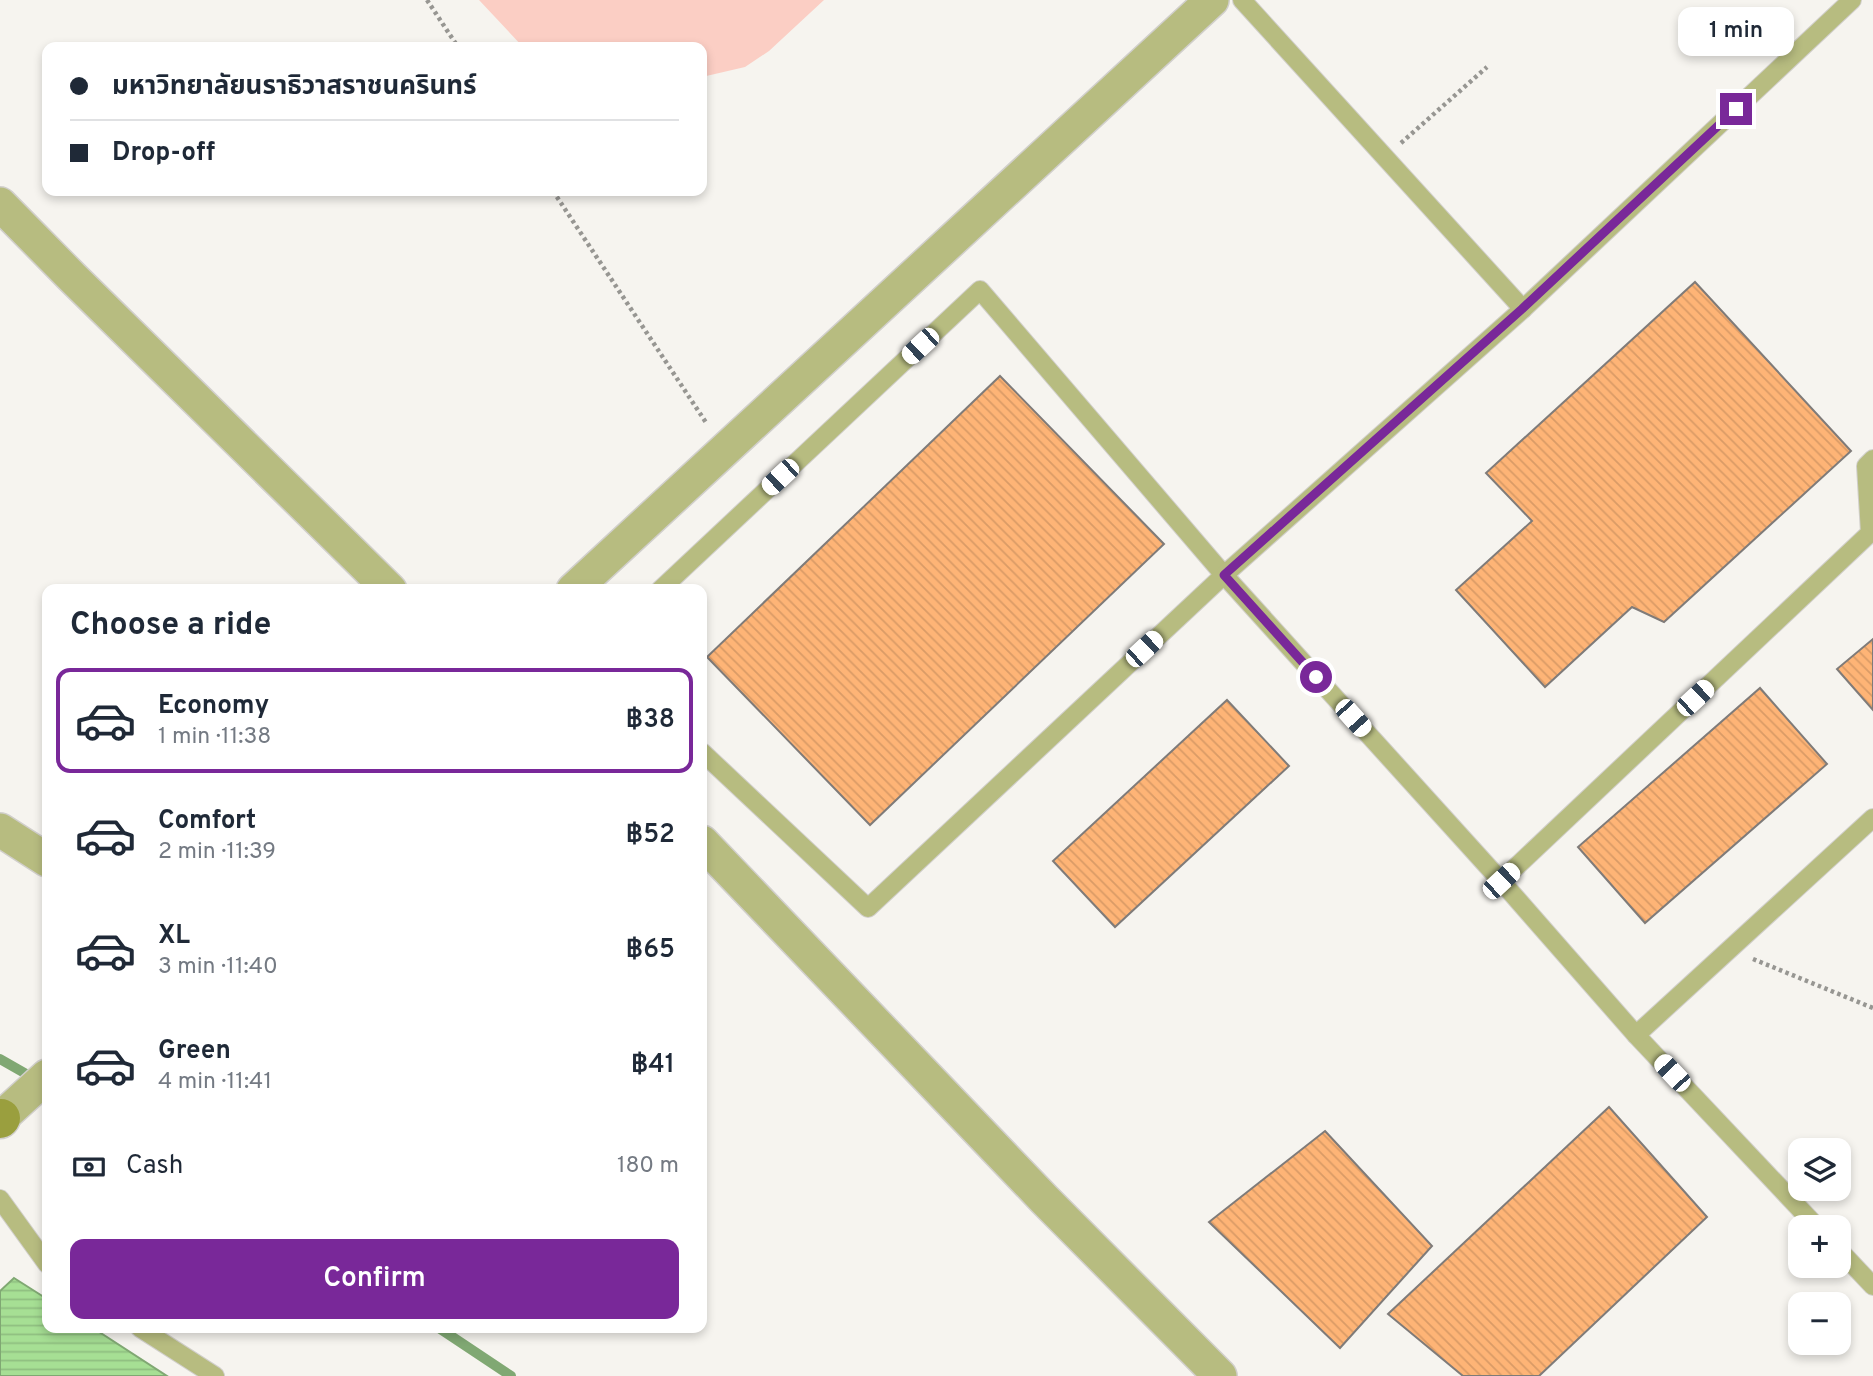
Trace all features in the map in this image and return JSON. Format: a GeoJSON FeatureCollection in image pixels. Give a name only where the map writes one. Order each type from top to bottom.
{"type":"FeatureCollection","features":[{"type":"Feature","properties":{"kind":"street"},"geometry":{"type":"LineString","coordinates":[[579,584],[1212,0]]}},
{"type":"Feature","properties":{"kind":"street"},"geometry":{"type":"LineString","coordinates":[[0,204],[384,584]]}},
{"type":"Feature","properties":{"kind":"street"},"geometry":{"type":"LineString","coordinates":[[0,830],[42,857]]}},
{"type":"Feature","properties":{"kind":"street"},"geometry":{"type":"LineString","coordinates":[[707,847],[1034,1189],[1220,1376]]}},
{"type":"Feature","properties":{"kind":"street"},"geometry":{"type":"LineString","coordinates":[[0,1118],[42,1080]]}},
{"type":"Feature","properties":{"kind":"lane"},"geometry":{"type":"LineString","coordinates":[[1242,0],[1522,309]]}},
{"type":"Feature","properties":{"kind":"lane"},"geometry":{"type":"LineString","coordinates":[[707,757],[868,908],[1224,575],[1522,309],[1852,0]]}},
{"type":"Feature","properties":{"kind":"lane"},"geometry":{"type":"LineString","coordinates":[[666,584],[980,290],[1224,575],[1501,881],[1636,1035],[1806,1215]]}},
{"type":"Feature","properties":{"kind":"lane"},"geometry":{"type":"LineString","coordinates":[[1501,881],[1870,533],[1866,466],[1873,459]]}},
{"type":"Feature","properties":{"kind":"lane"},"geometry":{"type":"LineString","coordinates":[[1636,1035],[1873,817]]}},
{"type":"Feature","properties":{"kind":"lane"},"geometry":{"type":"LineString","coordinates":[[0,1199],[42,1257]]}},
{"type":"Feature","properties":{"kind":"lane"},"geometry":{"type":"LineString","coordinates":[[1851,1263],[1873,1286]]}},
{"type":"Feature","properties":{"kind":"lane"},"geometry":{"type":"LineString","coordinates":[[149,1333],[215,1376]]}},
{"type":"Feature","properties":{"kind":"path"},"geometry":{"type":"LineString","coordinates":[[427,0],[455,42]]}},
{"type":"Feature","properties":{"kind":"path"},"geometry":{"type":"LineString","coordinates":[[1385,157],[1487,67]]}},
{"type":"Feature","properties":{"kind":"path"},"geometry":{"type":"LineString","coordinates":[[556,196],[724,450]]}},
{"type":"Feature","properties":{"kind":"path"},"geometry":{"type":"LineString","coordinates":[[1729,950],[1873,1008]]}},
{"type":"Feature","properties":{"kind":"shaded area"},"geometry":{"type":"Polygon","coordinates":[[[479,0],[824,0],[769,51],[745,67],[707,76],[707,42],[518,42],[479,0]]]}},
{"type":"Feature","properties":{"kind":"shaded area"},"geometry":{"type":"Polygon","coordinates":[[[14,1278],[42,1296],[42,1333],[101,1333],[167,1376],[0,1376],[0,1291],[14,1278]]]}},
{"type":"Feature","properties":{"kind":"building"},"geometry":{"type":"Polygon","coordinates":[[[1695,282],[1851,451],[1664,622],[1632,607],[1545,687],[1456,590],[1532,521],[1486,473],[1695,282]]]}},
{"type":"Feature","properties":{"kind":"building"},"geometry":{"type":"Polygon","coordinates":[[[1000,376],[1164,544],[870,825],[707,657],[1000,376]]]}},
{"type":"Feature","properties":{"kind":"building"},"geometry":{"type":"Polygon","coordinates":[[[1873,639],[1873,710],[1837,669],[1873,639]]]}},
{"type":"Feature","properties":{"kind":"building"},"geometry":{"type":"Polygon","coordinates":[[[1760,688],[1827,764],[1645,923],[1578,847],[1760,688]]]}},
{"type":"Feature","properties":{"kind":"building"},"geometry":{"type":"Polygon","coordinates":[[[1227,700],[1289,766],[1115,927],[1053,861],[1227,700]]]}},
{"type":"Feature","properties":{"kind":"building"},"geometry":{"type":"Polygon","coordinates":[[[1609,1107],[1707,1217],[1539,1376],[1463,1376],[1388,1314],[1609,1107]]]}},
{"type":"Feature","properties":{"kind":"building"},"geometry":{"type":"Polygon","coordinates":[[[1325,1131],[1432,1246],[1340,1348],[1209,1222],[1325,1131]]]}},
{"type":"Feature","properties":{"kind":"waterway"},"geometry":{"type":"LineString","coordinates":[[0,1059],[35,1079]]}},
{"type":"Feature","properties":{"kind":"waterway"},"geometry":{"type":"LineString","coordinates":[[446,1333],[511,1376]]}},
{"type":"Feature","properties":{"kind":"route"},"geometry":{"type":"LineString","coordinates":[[1316,677],[1224,575],[1522,309],[1736,109]]}}]}
